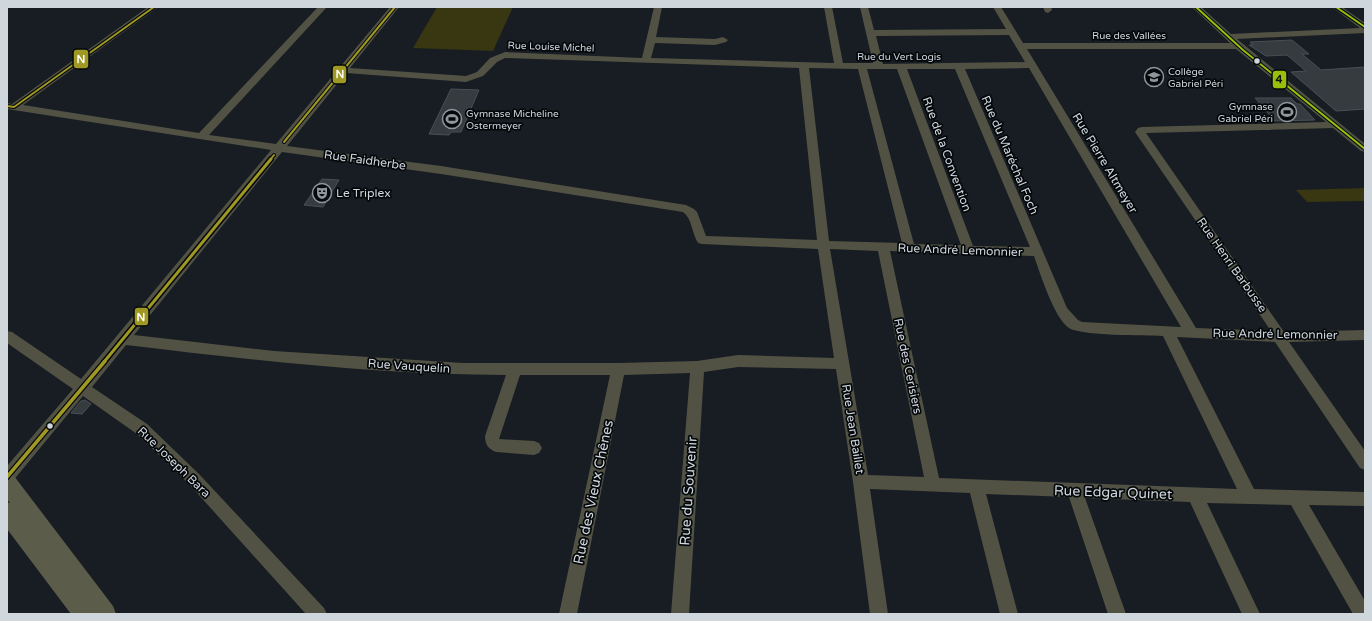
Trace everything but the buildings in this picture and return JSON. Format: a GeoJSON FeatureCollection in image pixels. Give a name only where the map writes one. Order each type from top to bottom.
{"type":"FeatureCollection","features":[{"type":"Feature","properties":{"kind":"main road"},"geometry":{"type":"LineString","coordinates":[[7,483],[105,614]]}},
{"type":"Feature","properties":{"kind":"main road"},"geometry":{"type":"LineString","coordinates":[[7,512],[85,614]]}},
{"type":"Feature","properties":{"kind":"street"},"geometry":{"type":"LineString","coordinates":[[11,106],[154,7]]}},
{"type":"Feature","properties":{"kind":"street"},"geometry":{"type":"LineString","coordinates":[[202,136],[324,7]]}},
{"type":"Feature","properties":{"kind":"street"},"geometry":{"type":"LineString","coordinates":[[7,477],[82,389],[395,7]]}},
{"type":"Feature","properties":{"kind":"street"},"geometry":{"type":"LineString","coordinates":[[646,61],[658,7]]}},
{"type":"Feature","properties":{"kind":"street"},"geometry":{"type":"LineString","coordinates":[[828,7],[839,66]]}},
{"type":"Feature","properties":{"kind":"street"},"geometry":{"type":"LineString","coordinates":[[864,7],[879,67]]}},
{"type":"Feature","properties":{"kind":"street","name":"Rue Pierre Altmeyer"},"geometry":{"type":"LineString","coordinates":[[997,7],[1192,333]]}},
{"type":"Feature","properties":{"kind":"street"},"geometry":{"type":"LineString","coordinates":[[1196,7],[1238,46],[1336,125],[1360,141],[1365,149]]}},
{"type":"Feature","properties":{"kind":"street"},"geometry":{"type":"LineString","coordinates":[[1336,7],[1365,29]]}},
{"type":"Feature","properties":{"kind":"street"},"geometry":{"type":"LineString","coordinates":[[1228,37],[1365,29]]}},
{"type":"Feature","properties":{"kind":"street"},"geometry":{"type":"LineString","coordinates":[[871,33],[1011,32]]}},
{"type":"Feature","properties":{"kind":"street"},"geometry":{"type":"LineString","coordinates":[[651,40],[716,42],[723,40]]}},
{"type":"Feature","properties":{"kind":"street","name":"Rue des Vallées"},"geometry":{"type":"LineString","coordinates":[[1019,46],[1238,46]]}},
{"type":"Feature","properties":{"kind":"street","name":"Rue Louise Michel"},"geometry":{"type":"LineString","coordinates":[[344,70],[461,79],[480,75],[491,60],[505,55],[766,65]]}},
{"type":"Feature","properties":{"kind":"street","name":"Rue du Vert Logis"},"geometry":{"type":"LineString","coordinates":[[766,65],[862,67],[1031,66]]}},
{"type":"Feature","properties":{"kind":"street","name":"Rue Jean Baillet"},"geometry":{"type":"LineString","coordinates":[[804,66],[823,244],[861,482],[879,614]]}},
{"type":"Feature","properties":{"kind":"street"},"geometry":{"type":"LineString","coordinates":[[862,67],[909,248]]}},
{"type":"Feature","properties":{"kind":"street","name":"Rue de la Convention"},"geometry":{"type":"LineString","coordinates":[[901,67],[969,251]]}},
{"type":"Feature","properties":{"kind":"street","name":"Rue du Maréchal Foch"},"geometry":{"type":"LineString","coordinates":[[959,67],[1038,252]]}},
{"type":"Feature","properties":{"kind":"street","name":"Rue Faidherbe"},"geometry":{"type":"LineString","coordinates":[[11,106],[279,148],[441,170],[686,209],[690,210],[694,215],[699,235],[702,240]]}},
{"type":"Feature","properties":{"kind":"street","name":"Rue Henri Barbusse"},"geometry":{"type":"LineString","coordinates":[[1336,125],[1142,130],[1140,132],[1277,330],[1283,345],[1365,463]]}},
{"type":"Feature","properties":{"kind":"street","name":"Rue André Lemonnier"},"geometry":{"type":"LineString","coordinates":[[702,240],[969,251],[1038,252],[1062,311],[1073,324],[1091,328],[1280,337],[1365,335]]}},
{"type":"Feature","properties":{"kind":"street","name":"Rue des Cerisiers"},"geometry":{"type":"LineString","coordinates":[[883,247],[933,485]]}},
{"type":"Feature","properties":{"kind":"street"},"geometry":{"type":"LineString","coordinates":[[1168,332],[1249,496]]}},
{"type":"Feature","properties":{"kind":"street","name":"Rue Joseph Bara"},"geometry":{"type":"LineString","coordinates":[[7,336],[142,429],[194,479],[318,614]]}},
{"type":"Feature","properties":{"kind":"street","name":"Rue Vauquelin"},"geometry":{"type":"LineString","coordinates":[[123,338],[274,357],[463,369],[515,370],[696,367],[738,361],[843,364]]}},
{"type":"Feature","properties":{"kind":"street","name":"Rue du Souvenir"},"geometry":{"type":"LineString","coordinates":[[680,614],[696,367]]}},
{"type":"Feature","properties":{"kind":"street","name":"Rue des Vieux Chênes"},"geometry":{"type":"LineString","coordinates":[[568,614],[618,369]]}},
{"type":"Feature","properties":{"kind":"street"},"geometry":{"type":"LineString","coordinates":[[515,370],[492,436],[492,441],[496,445],[534,448]]}},
{"type":"Feature","properties":{"kind":"street","name":"Rue Edgar Quinet"},"geometry":{"type":"LineString","coordinates":[[861,482],[1365,500]]}},
{"type":"Feature","properties":{"kind":"street"},"geometry":{"type":"LineString","coordinates":[[976,486],[1009,614]]}},
{"type":"Feature","properties":{"kind":"street"},"geometry":{"type":"LineString","coordinates":[[1074,490],[1117,614]]}},
{"type":"Feature","properties":{"kind":"street"},"geometry":{"type":"LineString","coordinates":[[1195,495],[1252,614]]}},
{"type":"Feature","properties":{"kind":"street"},"geometry":{"type":"LineString","coordinates":[[1296,498],[1363,614]]}},
{"type":"Feature","properties":{"kind":"shaded area"},"geometry":{"type":"Polygon","coordinates":[[[437,7],[513,7],[493,51],[413,48],[437,7]]]}},
{"type":"Feature","properties":{"kind":"shaded area"},"geometry":{"type":"Polygon","coordinates":[[[1365,188],[1365,201],[1307,202],[1296,190],[1365,188]]]}},
{"type":"Feature","properties":{"kind":"transit line","name":"N"},"geometry":{"type":"LineString","coordinates":[[7,106],[14,107],[154,7]]}},
{"type":"Feature","properties":{"kind":"transit line","name":"N"},"geometry":{"type":"LineString","coordinates":[[284,142],[395,7]]}},
{"type":"Feature","properties":{"kind":"transit line","name":"4"},"geometry":{"type":"LineString","coordinates":[[1196,7],[1243,50],[1365,149]]}},
{"type":"Feature","properties":{"kind":"transit line","name":"4"},"geometry":{"type":"LineString","coordinates":[[1336,7],[1365,27]]}},
{"type":"Feature","properties":{"kind":"transit line","name":"N"},"geometry":{"type":"LineString","coordinates":[[7,477],[82,389],[274,155]]}},
{"type":"Feature","properties":{"kind":"place","name":"Collège Gabriel Péri"},"geometry":{"type":"Point","coordinates":[1154,77]}},
{"type":"Feature","properties":{"kind":"place","name":"Gymnase Gabriel Péri"},"geometry":{"type":"Point","coordinates":[1287,112]}},
{"type":"Feature","properties":{"kind":"place","name":"Gymnase Micheline Ostermeyer"},"geometry":{"type":"Point","coordinates":[452,119]}},
{"type":"Feature","properties":{"kind":"place","name":"Le Triplex"},"geometry":{"type":"Point","coordinates":[322,193]}}]}
